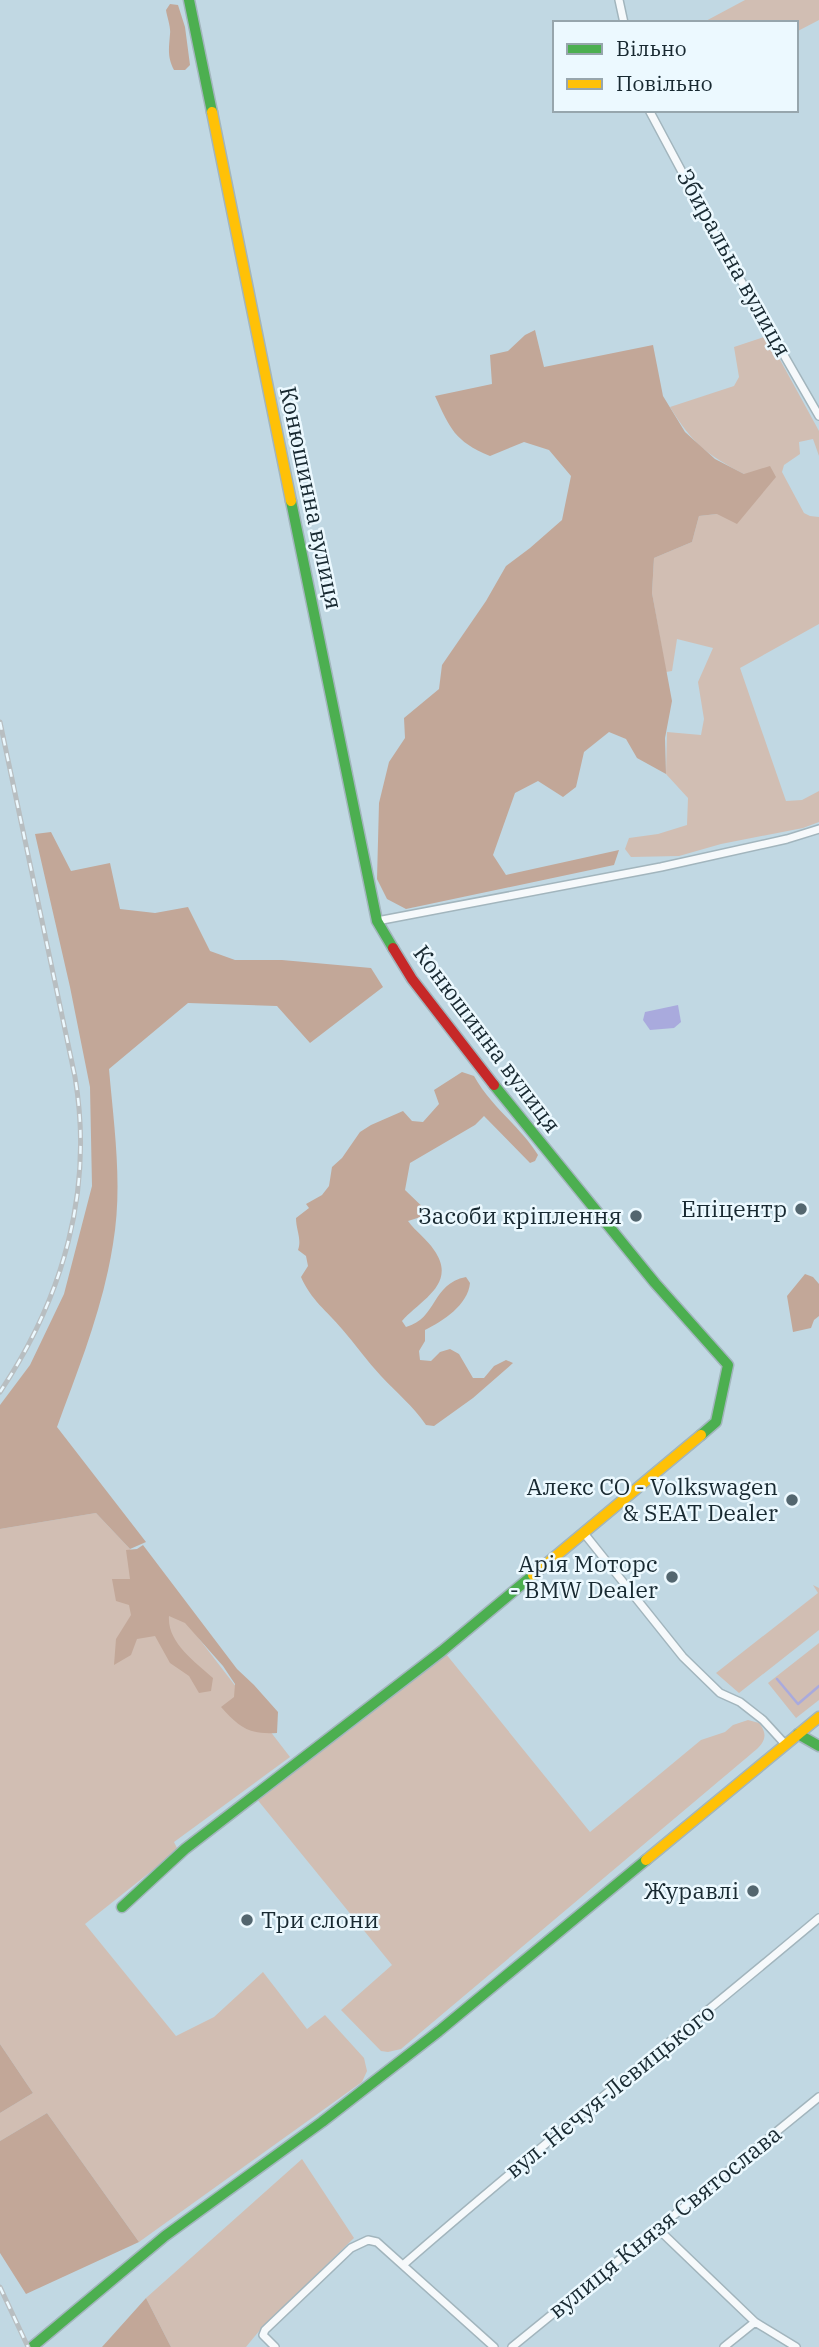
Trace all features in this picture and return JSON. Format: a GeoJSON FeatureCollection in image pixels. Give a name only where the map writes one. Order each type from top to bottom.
{"type":"FeatureCollection","features":[{"type":"Feature","properties":{"kind":"main road","name":"Конюшинна вулиця"},"geometry":{"type":"LineString","coordinates":[[189,0],[377,921],[412,979],[501,1094],[655,1283],[727,1365],[716,1422],[583,1532]]}},
{"type":"Feature","properties":{"kind":"main road"},"geometry":{"type":"LineString","coordinates":[[122,1907],[185,1849],[442,1651],[583,1532]]}},
{"type":"Feature","properties":{"kind":"main road"},"geometry":{"type":"LineString","coordinates":[[32,2347],[165,2236],[322,2122],[439,2031],[819,1717]]}},
{"type":"Feature","properties":{"kind":"main road"},"geometry":{"type":"LineString","coordinates":[[798,1734],[819,1746]]}},
{"type":"Feature","properties":{"kind":"street"},"geometry":{"type":"LineString","coordinates":[[619,0],[624,21]]}},
{"type":"Feature","properties":{"kind":"street","name":"Збиральна вулиця"},"geometry":{"type":"LineString","coordinates":[[650,112],[728,258],[819,416]]}},
{"type":"Feature","properties":{"kind":"street"},"geometry":{"type":"LineString","coordinates":[[377,921],[661,867],[787,839],[819,829]]}},
{"type":"Feature","properties":{"kind":"street"},"geometry":{"type":"LineString","coordinates":[[583,1532],[683,1657],[720,1693],[740,1702],[763,1720],[785,1744]]}},
{"type":"Feature","properties":{"kind":"street","name":"вул. Нечуя-Левицького"},"geometry":{"type":"LineString","coordinates":[[403,2265],[543,2144],[654,2056],[819,1918]]}},
{"type":"Feature","properties":{"kind":"street","name":"вулиця Князя Святослава"},"geometry":{"type":"LineString","coordinates":[[512,2347],[819,2097]]}},
{"type":"Feature","properties":{"kind":"street"},"geometry":{"type":"LineString","coordinates":[[657,2228],[755,2322],[796,2347]]}},
{"type":"Feature","properties":{"kind":"street"},"geometry":{"type":"LineString","coordinates":[[275,2347],[263,2334],[265,2330],[351,2248],[368,2240],[377,2242],[494,2347]]}},
{"type":"Feature","properties":{"kind":"street"},"geometry":{"type":"LineString","coordinates":[[724,2347],[755,2322]]}},
{"type":"Feature","properties":{"kind":"shaded area"},"geometry":{"type":"Polygon","coordinates":[[[745,0],[819,0],[819,20],[798,31],[798,21],[706,21],[745,0]]]}},
{"type":"Feature","properties":{"kind":"shaded area"},"geometry":{"type":"Polygon","coordinates":[[[170,4],[178,5],[185,27],[190,65],[185,70],[174,70],[170,61],[170,28],[166,10],[170,4]]]}},
{"type":"Feature","properties":{"kind":"shaded area"},"geometry":{"type":"Polygon","coordinates":[[[535,330],[544,367],[653,345],[663,396],[685,432],[715,459],[744,474],[770,466],[776,477],[737,524],[717,514],[699,516],[692,542],[654,558],[652,593],[672,701],[665,738],[666,774],[637,758],[626,739],[609,732],[584,752],[576,787],[563,797],[538,781],[515,793],[493,855],[506,875],[619,850],[614,865],[406,909],[387,899],[377,879],[379,803],[389,762],[405,738],[404,718],[439,689],[442,665],[486,601],[506,566],[562,520],[571,476],[549,450],[524,442],[490,456],[468,445],[450,425],[435,396],[492,384],[490,355],[508,351],[525,335],[535,330]]]}},
{"type":"Feature","properties":{"kind":"shaded area"},"geometry":{"type":"Polygon","coordinates":[[[767,336],[819,431],[819,456],[813,439],[799,442],[800,454],[784,465],[782,472],[804,513],[819,517],[819,624],[740,668],[786,801],[802,800],[819,791],[819,822],[679,856],[631,857],[625,849],[629,838],[658,834],[687,825],[688,798],[666,774],[667,732],[701,735],[704,719],[698,682],[713,648],[677,639],[672,671],[666,672],[652,593],[654,558],[692,542],[699,516],[717,514],[744,474],[701,447],[670,407],[734,386],[739,377],[734,347],[767,336]]]}},
{"type":"Feature","properties":{"kind":"shaded area"},"geometry":{"type":"Polygon","coordinates":[[[51,832],[71,871],[110,863],[120,909],[155,913],[188,907],[210,951],[235,960],[282,960],[371,968],[383,987],[310,1043],[277,1006],[188,1003],[109,1069],[117,1178],[113,1244],[97,1314],[57,1427],[146,1542],[130,1549],[96,1513],[0,1529],[0,1405],[30,1365],[64,1294],[92,1186],[90,1087],[35,834],[51,832]]]}},
{"type":"Feature","properties":{"kind":"shaded area"},"geometry":{"type":"Polygon","coordinates":[[[462,1072],[474,1076],[489,1098],[538,1155],[535,1161],[530,1163],[484,1116],[475,1125],[410,1163],[405,1190],[430,1214],[408,1221],[434,1250],[442,1272],[434,1290],[402,1321],[406,1327],[416,1323],[446,1286],[466,1277],[470,1283],[460,1305],[447,1317],[425,1330],[425,1341],[419,1351],[420,1360],[431,1361],[440,1352],[450,1349],[459,1354],[473,1378],[484,1378],[494,1366],[506,1360],[513,1363],[473,1398],[434,1426],[426,1425],[310,1292],[301,1277],[308,1266],[306,1256],[298,1250],[296,1218],[309,1208],[306,1204],[322,1195],[329,1186],[332,1167],[342,1158],[360,1132],[403,1111],[412,1121],[423,1122],[439,1104],[434,1090],[462,1072]]]}},
{"type":"Feature","properties":{"kind":"shaded area"},"geometry":{"type":"Polygon","coordinates":[[[805,1274],[813,1277],[819,1284],[819,1316],[811,1328],[793,1332],[787,1296],[805,1274]]]}},
{"type":"Feature","properties":{"kind":"shaded area"},"geometry":{"type":"Polygon","coordinates":[[[96,1513],[130,1549],[290,1757],[174,1842],[178,1850],[85,1924],[176,2036],[214,2017],[263,1972],[307,2029],[325,2015],[364,2058],[367,2071],[362,2082],[139,2242],[47,2113],[0,2141],[0,2113],[33,2093],[0,2044],[0,1529],[96,1513]]]}},
{"type":"Feature","properties":{"kind":"shaded area"},"geometry":{"type":"Polygon","coordinates":[[[143,1545],[237,1669],[278,1712],[277,1733],[259,1733],[245,1728],[221,1707],[234,1697],[235,1684],[223,1666],[185,1623],[169,1616],[172,1634],[177,1643],[213,1678],[211,1691],[199,1693],[189,1676],[170,1663],[155,1636],[137,1639],[131,1655],[114,1665],[116,1639],[131,1615],[129,1605],[116,1601],[112,1579],[130,1579],[126,1550],[137,1549],[143,1545]]]}},
{"type":"Feature","properties":{"kind":"shaded area"},"geometry":{"type":"Polygon","coordinates":[[[813,1585],[819,1588],[819,1630],[739,1693],[716,1673],[818,1593],[813,1585]]]}},
{"type":"Feature","properties":{"kind":"shaded area"},"geometry":{"type":"Polygon","coordinates":[[[819,1643],[819,1700],[796,1718],[768,1683],[819,1643]]]}},
{"type":"Feature","properties":{"kind":"shaded area"},"geometry":{"type":"Polygon","coordinates":[[[446,1654],[590,1832],[701,1740],[748,1720],[759,1723],[764,1732],[764,1740],[755,1751],[401,2049],[381,2051],[341,2010],[392,1965],[256,1798],[350,1730],[446,1654]]]}},
{"type":"Feature","properties":{"kind":"shaded area"},"geometry":{"type":"Polygon","coordinates":[[[0,2044],[33,2093],[0,2113],[0,2044]]]}},
{"type":"Feature","properties":{"kind":"shaded area"},"geometry":{"type":"Polygon","coordinates":[[[47,2113],[139,2242],[26,2294],[0,2253],[0,2141],[47,2113]]]}},
{"type":"Feature","properties":{"kind":"shaded area"},"geometry":{"type":"Polygon","coordinates":[[[302,2159],[354,2238],[246,2347],[171,2347],[146,2298],[302,2159]]]}},
{"type":"Feature","properties":{"kind":"shaded area"},"geometry":{"type":"Polygon","coordinates":[[[146,2298],[171,2347],[102,2347],[146,2298]]]}},
{"type":"Feature","properties":{"kind":"water"},"geometry":{"type":"Polygon","coordinates":[[[678,1005],[681,1022],[674,1028],[650,1030],[643,1020],[645,1012],[678,1005]]]}},
{"type":"Feature","properties":{"kind":"waterway"},"geometry":{"type":"LineString","coordinates":[[777,1679],[798,1704],[819,1686]]}},
{"type":"Feature","properties":{"kind":"railway"},"geometry":{"type":"LineString","coordinates":[[0,722],[75,1077],[80,1119],[80,1161],[68,1242],[41,1319],[0,1392]]}},
{"type":"Feature","properties":{"kind":"railway"},"geometry":{"type":"LineString","coordinates":[[0,2287],[28,2347]]}},
{"type":"Feature","properties":{"kind":"traffic: fast"},"geometry":{"type":"LineString","coordinates":[[189,0],[212,112]]}},
{"type":"Feature","properties":{"kind":"traffic: fast"},"geometry":{"type":"LineString","coordinates":[[291,501],[377,921],[393,948]]}},
{"type":"Feature","properties":{"kind":"traffic: fast"},"geometry":{"type":"LineString","coordinates":[[494,1085],[655,1283],[728,1365],[716,1422],[701,1435]]}},
{"type":"Feature","properties":{"kind":"traffic: fast"},"geometry":{"type":"LineString","coordinates":[[122,1907],[185,1849],[442,1651],[533,1575]]}},
{"type":"Feature","properties":{"kind":"traffic: fast"},"geometry":{"type":"LineString","coordinates":[[798,1734],[819,1746]]}},
{"type":"Feature","properties":{"kind":"traffic: fast"},"geometry":{"type":"LineString","coordinates":[[32,2347],[165,2236],[322,2122],[439,2031],[646,1860]]}},
{"type":"Feature","properties":{"kind":"traffic: slow"},"geometry":{"type":"LineString","coordinates":[[212,112],[291,501]]}},
{"type":"Feature","properties":{"kind":"traffic: slow"},"geometry":{"type":"LineString","coordinates":[[533,1575],[701,1435]]}},
{"type":"Feature","properties":{"kind":"traffic: slow"},"geometry":{"type":"LineString","coordinates":[[646,1860],[819,1717]]}},
{"type":"Feature","properties":{"kind":"traffic: jam"},"geometry":{"type":"LineString","coordinates":[[393,948],[412,979],[494,1085]]}},
{"type":"Feature","properties":{"kind":"place","name":"Епіцентр"},"geometry":{"type":"Point","coordinates":[801,1209]}},
{"type":"Feature","properties":{"kind":"place","name":"Засоби кріплення"},"geometry":{"type":"Point","coordinates":[636,1216]}},
{"type":"Feature","properties":{"kind":"place","name":"Алекс CO - Volkswagen & SEAT Dealer"},"geometry":{"type":"Point","coordinates":[792,1500]}},
{"type":"Feature","properties":{"kind":"place","name":"Арія Моторс - BMW Dealer"},"geometry":{"type":"Point","coordinates":[672,1577]}},
{"type":"Feature","properties":{"kind":"place","name":"Журавлі"},"geometry":{"type":"Point","coordinates":[753,1891]}},
{"type":"Feature","properties":{"kind":"place","name":"Три слони"},"geometry":{"type":"Point","coordinates":[247,1920]}}]}
